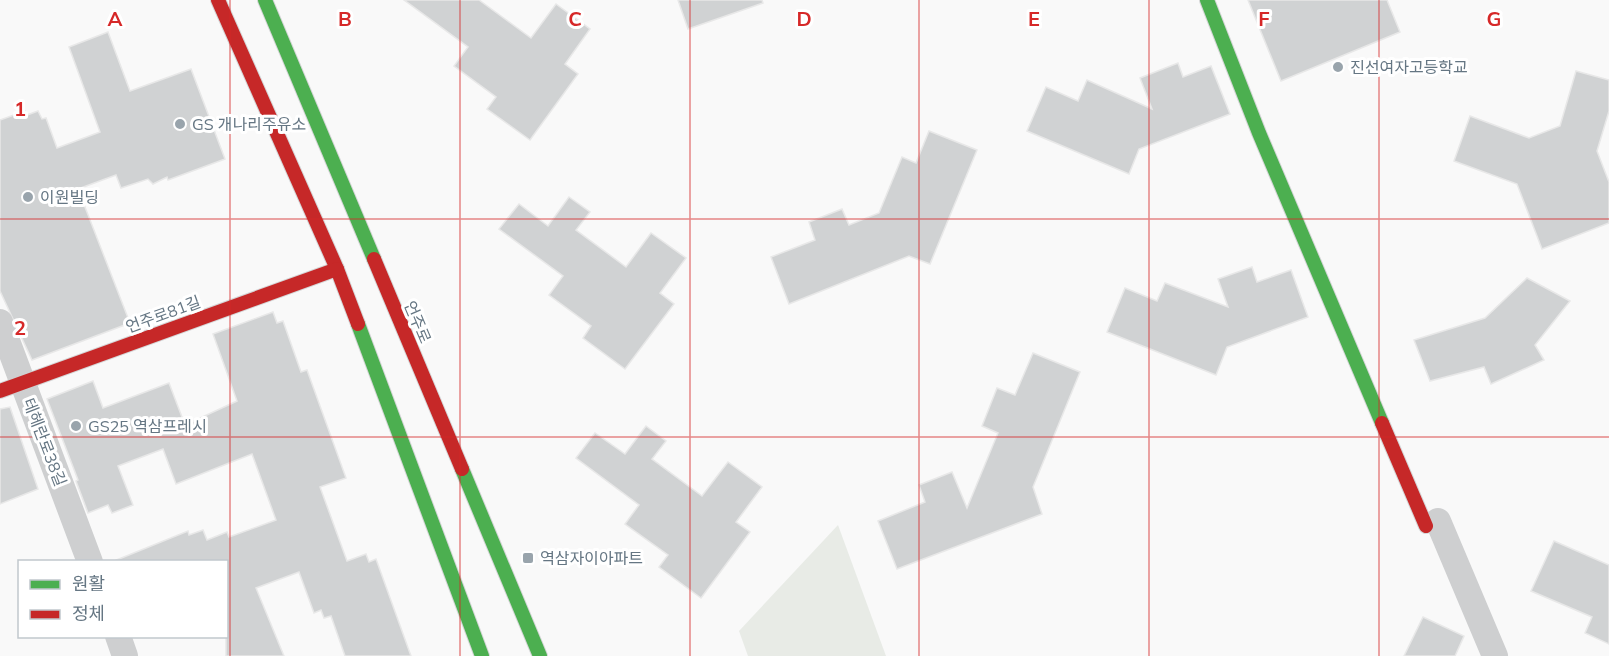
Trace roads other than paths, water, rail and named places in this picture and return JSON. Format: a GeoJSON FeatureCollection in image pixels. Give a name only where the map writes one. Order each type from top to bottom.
{"type":"FeatureCollection","features":[{"type":"Feature","properties":{"kind":"main road"},"geometry":{"type":"LineString","coordinates":[[218,0],[337,269],[480,655]]}},
{"type":"Feature","properties":{"kind":"main road","name":"언주로"},"geometry":{"type":"LineString","coordinates":[[265,0],[540,656]]}},
{"type":"Feature","properties":{"kind":"main road"},"geometry":{"type":"LineString","coordinates":[[1207,0],[1259,133],[1432,523]]}},
{"type":"Feature","properties":{"kind":"main road","name":"언주로81길"},"geometry":{"type":"LineString","coordinates":[[12,387],[337,269]]}},
{"type":"Feature","properties":{"kind":"street","name":"테헤란로38길"},"geometry":{"type":"LineString","coordinates":[[0,322],[12,387],[90,560]]}},
{"type":"Feature","properties":{"kind":"street"},"geometry":{"type":"LineString","coordinates":[[1432,523],[1495,656]]}},
{"type":"Feature","properties":{"kind":"street"},"geometry":{"type":"LineString","coordinates":[[119,638],[125,656]]}},
{"type":"Feature","properties":{"kind":"place","name":"진선여자고등학교"},"geometry":{"type":"Point","coordinates":[1338,67]}},
{"type":"Feature","properties":{"kind":"place","name":"GS 개나리주유소"},"geometry":{"type":"Point","coordinates":[180,124]}},
{"type":"Feature","properties":{"kind":"place","name":"이원빌딩"},"geometry":{"type":"Point","coordinates":[28,197]}},
{"type":"Feature","properties":{"kind":"place","name":"GS25 역삼프레시"},"geometry":{"type":"Point","coordinates":[76,426]}},
{"type":"Feature","properties":{"kind":"place","name":"역삼자이아파트"},"geometry":{"type":"Point","coordinates":[528,558]}}]}
